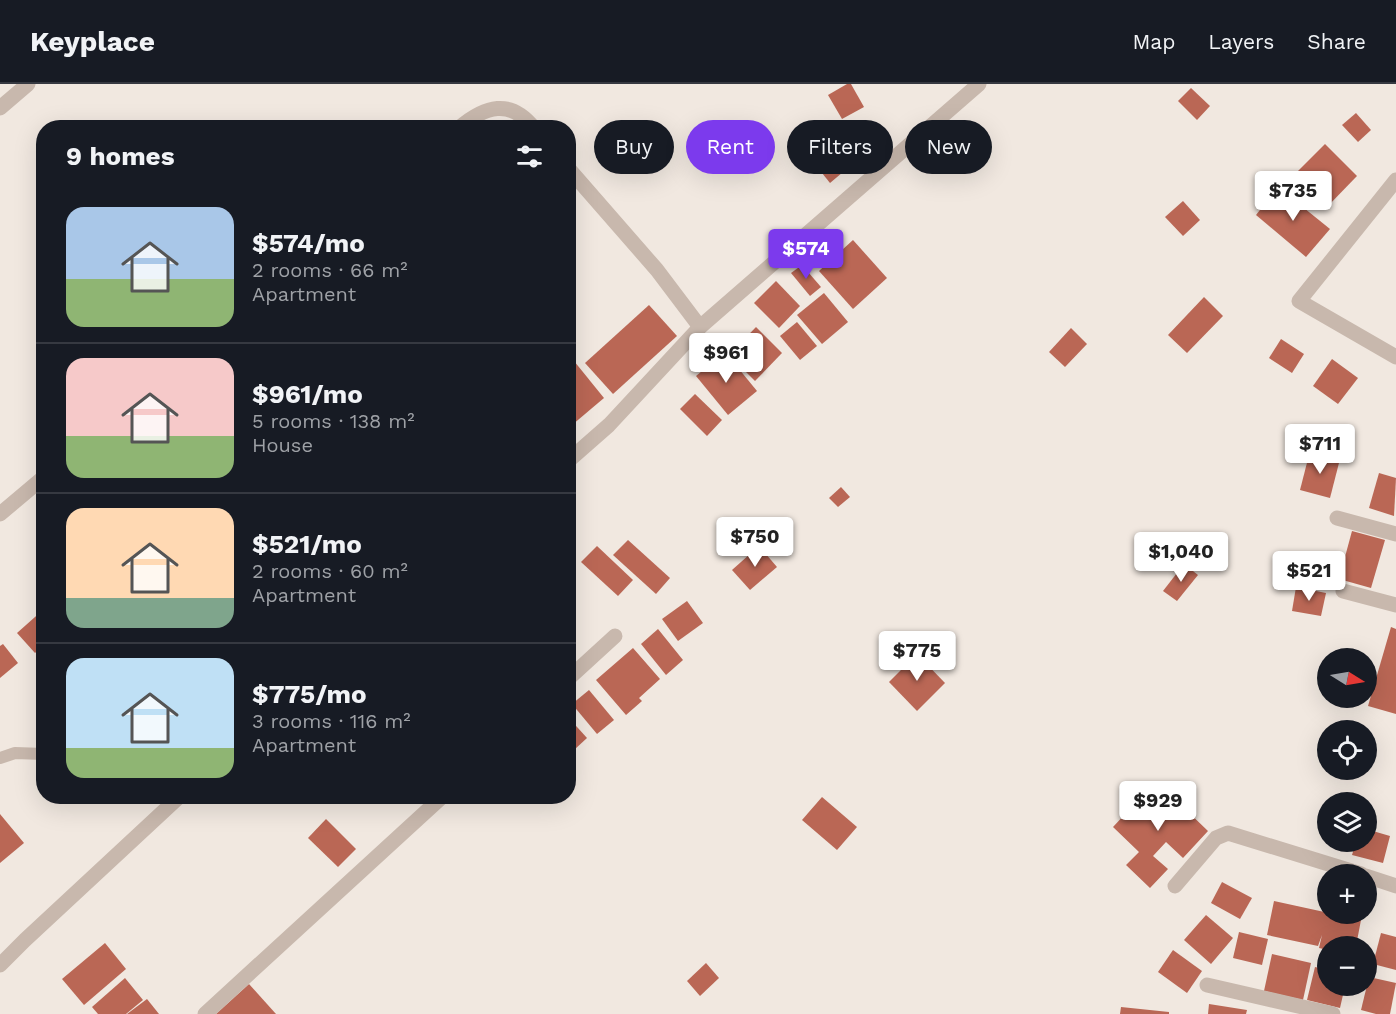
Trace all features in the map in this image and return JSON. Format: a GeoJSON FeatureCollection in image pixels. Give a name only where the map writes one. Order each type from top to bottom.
{"type":"FeatureCollection","features":[{"type":"Feature","properties":{"kind":"street"},"geometry":{"type":"LineString","coordinates":[[0,108],[28,84]]}},
{"type":"Feature","properties":{"kind":"street"},"geometry":{"type":"LineString","coordinates":[[576,454],[609,425],[700,327],[979,84]]}},
{"type":"Feature","properties":{"kind":"street"},"geometry":{"type":"LineString","coordinates":[[468,120],[474,115],[492,108],[508,108],[528,120]]}},
{"type":"Feature","properties":{"kind":"street"},"geometry":{"type":"LineString","coordinates":[[576,177],[657,270],[700,327]]}},
{"type":"Feature","properties":{"kind":"street"},"geometry":{"type":"LineString","coordinates":[[1396,180],[1299,301],[1396,357]]}},
{"type":"Feature","properties":{"kind":"street"},"geometry":{"type":"LineString","coordinates":[[0,514],[36,484]]}},
{"type":"Feature","properties":{"kind":"street"},"geometry":{"type":"LineString","coordinates":[[1337,518],[1396,534]]}},
{"type":"Feature","properties":{"kind":"street"},"geometry":{"type":"LineString","coordinates":[[1343,591],[1396,605]]}},
{"type":"Feature","properties":{"kind":"street"},"geometry":{"type":"LineString","coordinates":[[576,672],[615,636]]}},
{"type":"Feature","properties":{"kind":"street"},"geometry":{"type":"LineString","coordinates":[[0,965],[171,804]]}},
{"type":"Feature","properties":{"kind":"street"},"geometry":{"type":"LineString","coordinates":[[205,1014],[433,804]]}},
{"type":"Feature","properties":{"kind":"street"},"geometry":{"type":"LineString","coordinates":[[1175,886],[1216,838],[1228,834],[1330,864]]}},
{"type":"Feature","properties":{"kind":"street"},"geometry":{"type":"LineString","coordinates":[[1377,880],[1396,886]]}},
{"type":"Feature","properties":{"kind":"street"},"geometry":{"type":"LineString","coordinates":[[1207,984],[1333,1014]]}},
{"type":"Feature","properties":{"kind":"lane"},"geometry":{"type":"LineString","coordinates":[[0,758],[15,753],[36,754]]}},
{"type":"Feature","properties":{"kind":"building"},"geometry":{"type":"Polygon","coordinates":[[[851,84],[864,107],[842,119],[828,95],[851,84]]]}},
{"type":"Feature","properties":{"kind":"building"},"geometry":{"type":"Polygon","coordinates":[[[1191,88],[1210,106],[1197,120],[1178,101],[1191,88]]]}},
{"type":"Feature","properties":{"kind":"building"},"geometry":{"type":"Polygon","coordinates":[[[1356,113],[1371,130],[1358,142],[1342,125],[1356,113]]]}},
{"type":"Feature","properties":{"kind":"building"},"geometry":{"type":"Polygon","coordinates":[[[1325,144],[1357,176],[1325,209],[1292,177],[1325,144]]]}},
{"type":"Feature","properties":{"kind":"building"},"geometry":{"type":"Polygon","coordinates":[[[823,174],[841,174],[830,183],[823,174]]]}},
{"type":"Feature","properties":{"kind":"building"},"geometry":{"type":"Polygon","coordinates":[[[1278,187],[1330,229],[1306,257],[1256,215],[1278,187]]]}},
{"type":"Feature","properties":{"kind":"building"},"geometry":{"type":"Polygon","coordinates":[[[1183,201],[1200,220],[1183,236],[1165,217],[1183,201]]]}},
{"type":"Feature","properties":{"kind":"building"},"geometry":{"type":"Polygon","coordinates":[[[853,240],[887,278],[853,309],[819,271],[853,240]]]}},
{"type":"Feature","properties":{"kind":"building"},"geometry":{"type":"Polygon","coordinates":[[[802,265],[821,287],[810,296],[791,273],[802,265]]]}},
{"type":"Feature","properties":{"kind":"building"},"geometry":{"type":"Polygon","coordinates":[[[776,281],[800,306],[779,328],[754,303],[776,281]]]}},
{"type":"Feature","properties":{"kind":"building"},"geometry":{"type":"Polygon","coordinates":[[[824,293],[848,322],[822,344],[797,315],[824,293]]]}},
{"type":"Feature","properties":{"kind":"building"},"geometry":{"type":"Polygon","coordinates":[[[1204,297],[1223,316],[1187,353],[1168,335],[1204,297]]]}},
{"type":"Feature","properties":{"kind":"building"},"geometry":{"type":"Polygon","coordinates":[[[649,305],[677,336],[613,394],[585,363],[649,305]]]}},
{"type":"Feature","properties":{"kind":"building"},"geometry":{"type":"Polygon","coordinates":[[[797,322],[817,346],[800,360],[780,336],[797,322]]]}},
{"type":"Feature","properties":{"kind":"building"},"geometry":{"type":"Polygon","coordinates":[[[756,327],[782,353],[755,381],[729,355],[756,327]]]}},
{"type":"Feature","properties":{"kind":"building"},"geometry":{"type":"Polygon","coordinates":[[[1071,328],[1087,344],[1065,367],[1049,352],[1071,328]]]}},
{"type":"Feature","properties":{"kind":"building"},"geometry":{"type":"Polygon","coordinates":[[[1281,339],[1304,354],[1292,373],[1269,358],[1281,339]]]}},
{"type":"Feature","properties":{"kind":"building"},"geometry":{"type":"Polygon","coordinates":[[[725,352],[757,391],[728,415],[696,376],[725,352]]]}},
{"type":"Feature","properties":{"kind":"building"},"geometry":{"type":"Polygon","coordinates":[[[1332,359],[1358,378],[1338,404],[1313,386],[1332,359]]]}},
{"type":"Feature","properties":{"kind":"building"},"geometry":{"type":"Polygon","coordinates":[[[576,363],[604,398],[576,422],[576,363]]]}},
{"type":"Feature","properties":{"kind":"building"},"geometry":{"type":"Polygon","coordinates":[[[695,394],[722,420],[707,436],[680,409],[695,394]]]}},
{"type":"Feature","properties":{"kind":"building"},"geometry":{"type":"Polygon","coordinates":[[[1310,451],[1340,459],[1330,498],[1300,490],[1310,451]]]}},
{"type":"Feature","properties":{"kind":"building"},"geometry":{"type":"Polygon","coordinates":[[[1379,473],[1396,478],[1394,516],[1369,508],[1379,473]]]}},
{"type":"Feature","properties":{"kind":"building"},"geometry":{"type":"Polygon","coordinates":[[[841,487],[850,497],[838,507],[829,498],[841,487]]]}},
{"type":"Feature","properties":{"kind":"building"},"geometry":{"type":"Polygon","coordinates":[[[1352,531],[1385,540],[1371,588],[1339,579],[1352,531]]]}},
{"type":"Feature","properties":{"kind":"building"},"geometry":{"type":"Polygon","coordinates":[[[1198,538],[1210,546],[1200,564],[1187,557],[1198,538]]]}},
{"type":"Feature","properties":{"kind":"building"},"geometry":{"type":"Polygon","coordinates":[[[628,540],[670,578],[656,594],[613,555],[628,540]]]}},
{"type":"Feature","properties":{"kind":"building"},"geometry":{"type":"Polygon","coordinates":[[[597,546],[633,580],[618,596],[581,562],[597,546]]]}},
{"type":"Feature","properties":{"kind":"building"},"geometry":{"type":"Polygon","coordinates":[[[759,546],[777,567],[750,590],[732,570],[759,546]]]}},
{"type":"Feature","properties":{"kind":"building"},"geometry":{"type":"Polygon","coordinates":[[[1184,564],[1198,575],[1177,601],[1163,591],[1184,564]]]}},
{"type":"Feature","properties":{"kind":"building"},"geometry":{"type":"Polygon","coordinates":[[[1296,587],[1326,593],[1321,616],[1292,611],[1296,587]]]}},
{"type":"Feature","properties":{"kind":"building"},"geometry":{"type":"Polygon","coordinates":[[[687,601],[703,623],[678,641],[662,619],[687,601]]]}},
{"type":"Feature","properties":{"kind":"building"},"geometry":{"type":"Polygon","coordinates":[[[36,616],[36,652],[35,653],[17,633],[36,616]]]}},
{"type":"Feature","properties":{"kind":"building"},"geometry":{"type":"Polygon","coordinates":[[[1391,627],[1396,629],[1396,714],[1375,708],[1377,708],[1377,675],[1391,627]]]}},
{"type":"Feature","properties":{"kind":"building"},"geometry":{"type":"Polygon","coordinates":[[[658,629],[683,660],[666,675],[641,644],[658,629]]]}},
{"type":"Feature","properties":{"kind":"building"},"geometry":{"type":"Polygon","coordinates":[[[3,644],[18,663],[0,678],[0,646],[3,644]]]}},
{"type":"Feature","properties":{"kind":"building"},"geometry":{"type":"Polygon","coordinates":[[[633,648],[660,679],[639,698],[642,701],[626,715],[596,680],[633,648]]]}},
{"type":"Feature","properties":{"kind":"building"},"geometry":{"type":"Polygon","coordinates":[[[917,654],[945,683],[917,711],[889,682],[917,654]]]}},
{"type":"Feature","properties":{"kind":"building"},"geometry":{"type":"Polygon","coordinates":[[[589,690],[614,720],[597,734],[576,709],[576,701],[589,690]]]}},
{"type":"Feature","properties":{"kind":"building"},"geometry":{"type":"Polygon","coordinates":[[[576,726],[587,738],[576,748],[576,726]]]}},
{"type":"Feature","properties":{"kind":"building"},"geometry":{"type":"Polygon","coordinates":[[[1156,781],[1208,831],[1183,858],[1166,842],[1153,856],[1168,869],[1150,888],[1126,865],[1139,852],[1113,827],[1156,781]]]}},
{"type":"Feature","properties":{"kind":"building"},"geometry":{"type":"Polygon","coordinates":[[[822,797],[857,827],[837,850],[802,820],[822,797]]]}},
{"type":"Feature","properties":{"kind":"building"},"geometry":{"type":"Polygon","coordinates":[[[0,814],[24,843],[0,863],[0,814]]]}},
{"type":"Feature","properties":{"kind":"building"},"geometry":{"type":"Polygon","coordinates":[[[326,819],[356,849],[338,867],[308,838],[326,819]]]}},
{"type":"Feature","properties":{"kind":"building"},"geometry":{"type":"Polygon","coordinates":[[[1377,832],[1390,836],[1383,863],[1352,855],[1353,852],[1377,852],[1377,832]]]}},
{"type":"Feature","properties":{"kind":"building"},"geometry":{"type":"Polygon","coordinates":[[[1222,882],[1252,898],[1240,919],[1211,903],[1222,882]]]}},
{"type":"Feature","properties":{"kind":"building"},"geometry":{"type":"Polygon","coordinates":[[[1274,901],[1317,910],[1317,924],[1360,924],[1358,936],[1317,936],[1317,946],[1267,935],[1274,901]]]}},
{"type":"Feature","properties":{"kind":"building"},"geometry":{"type":"Polygon","coordinates":[[[1206,915],[1233,938],[1211,964],[1184,940],[1206,915]]]}},
{"type":"Feature","properties":{"kind":"building"},"geometry":{"type":"Polygon","coordinates":[[[1239,932],[1268,939],[1262,965],[1233,958],[1239,932]]]}},
{"type":"Feature","properties":{"kind":"building"},"geometry":{"type":"Polygon","coordinates":[[[1381,933],[1396,937],[1396,970],[1377,965],[1377,948],[1381,933]]]}},
{"type":"Feature","properties":{"kind":"building"},"geometry":{"type":"Polygon","coordinates":[[[105,943],[126,969],[84,1005],[62,979],[105,943]]]}},
{"type":"Feature","properties":{"kind":"building"},"geometry":{"type":"Polygon","coordinates":[[[1173,950],[1202,971],[1187,993],[1158,972],[1173,950]]]}},
{"type":"Feature","properties":{"kind":"building"},"geometry":{"type":"Polygon","coordinates":[[[1272,954],[1311,963],[1303,1000],[1264,991],[1272,954]]]}},
{"type":"Feature","properties":{"kind":"building"},"geometry":{"type":"Polygon","coordinates":[[[706,963],[719,978],[700,996],[687,981],[706,963]]]}},
{"type":"Feature","properties":{"kind":"building"},"geometry":{"type":"Polygon","coordinates":[[[1315,967],[1317,967],[1317,996],[1343,996],[1340,1008],[1307,1000],[1315,967]]]}},
{"type":"Feature","properties":{"kind":"building"},"geometry":{"type":"Polygon","coordinates":[[[125,978],[143,1000],[126,1014],[98,1014],[92,1007],[125,978]]]}},
{"type":"Feature","properties":{"kind":"building"},"geometry":{"type":"Polygon","coordinates":[[[1377,979],[1396,983],[1390,1014],[1376,1014],[1361,1010],[1364,996],[1377,996],[1377,979]]]}},
{"type":"Feature","properties":{"kind":"building"},"geometry":{"type":"Polygon","coordinates":[[[249,984],[276,1014],[216,1014],[249,984]]]}},
{"type":"Feature","properties":{"kind":"building"},"geometry":{"type":"Polygon","coordinates":[[[147,999],[159,1014],[127,1014],[147,999]]]}},
{"type":"Feature","properties":{"kind":"building"},"geometry":{"type":"Polygon","coordinates":[[[1209,1004],[1247,1010],[1246,1014],[1208,1014],[1209,1004]]]}},
{"type":"Feature","properties":{"kind":"building"},"geometry":{"type":"Polygon","coordinates":[[[1121,1007],[1169,1012],[1169,1014],[1120,1014],[1121,1007]]]}}]}
